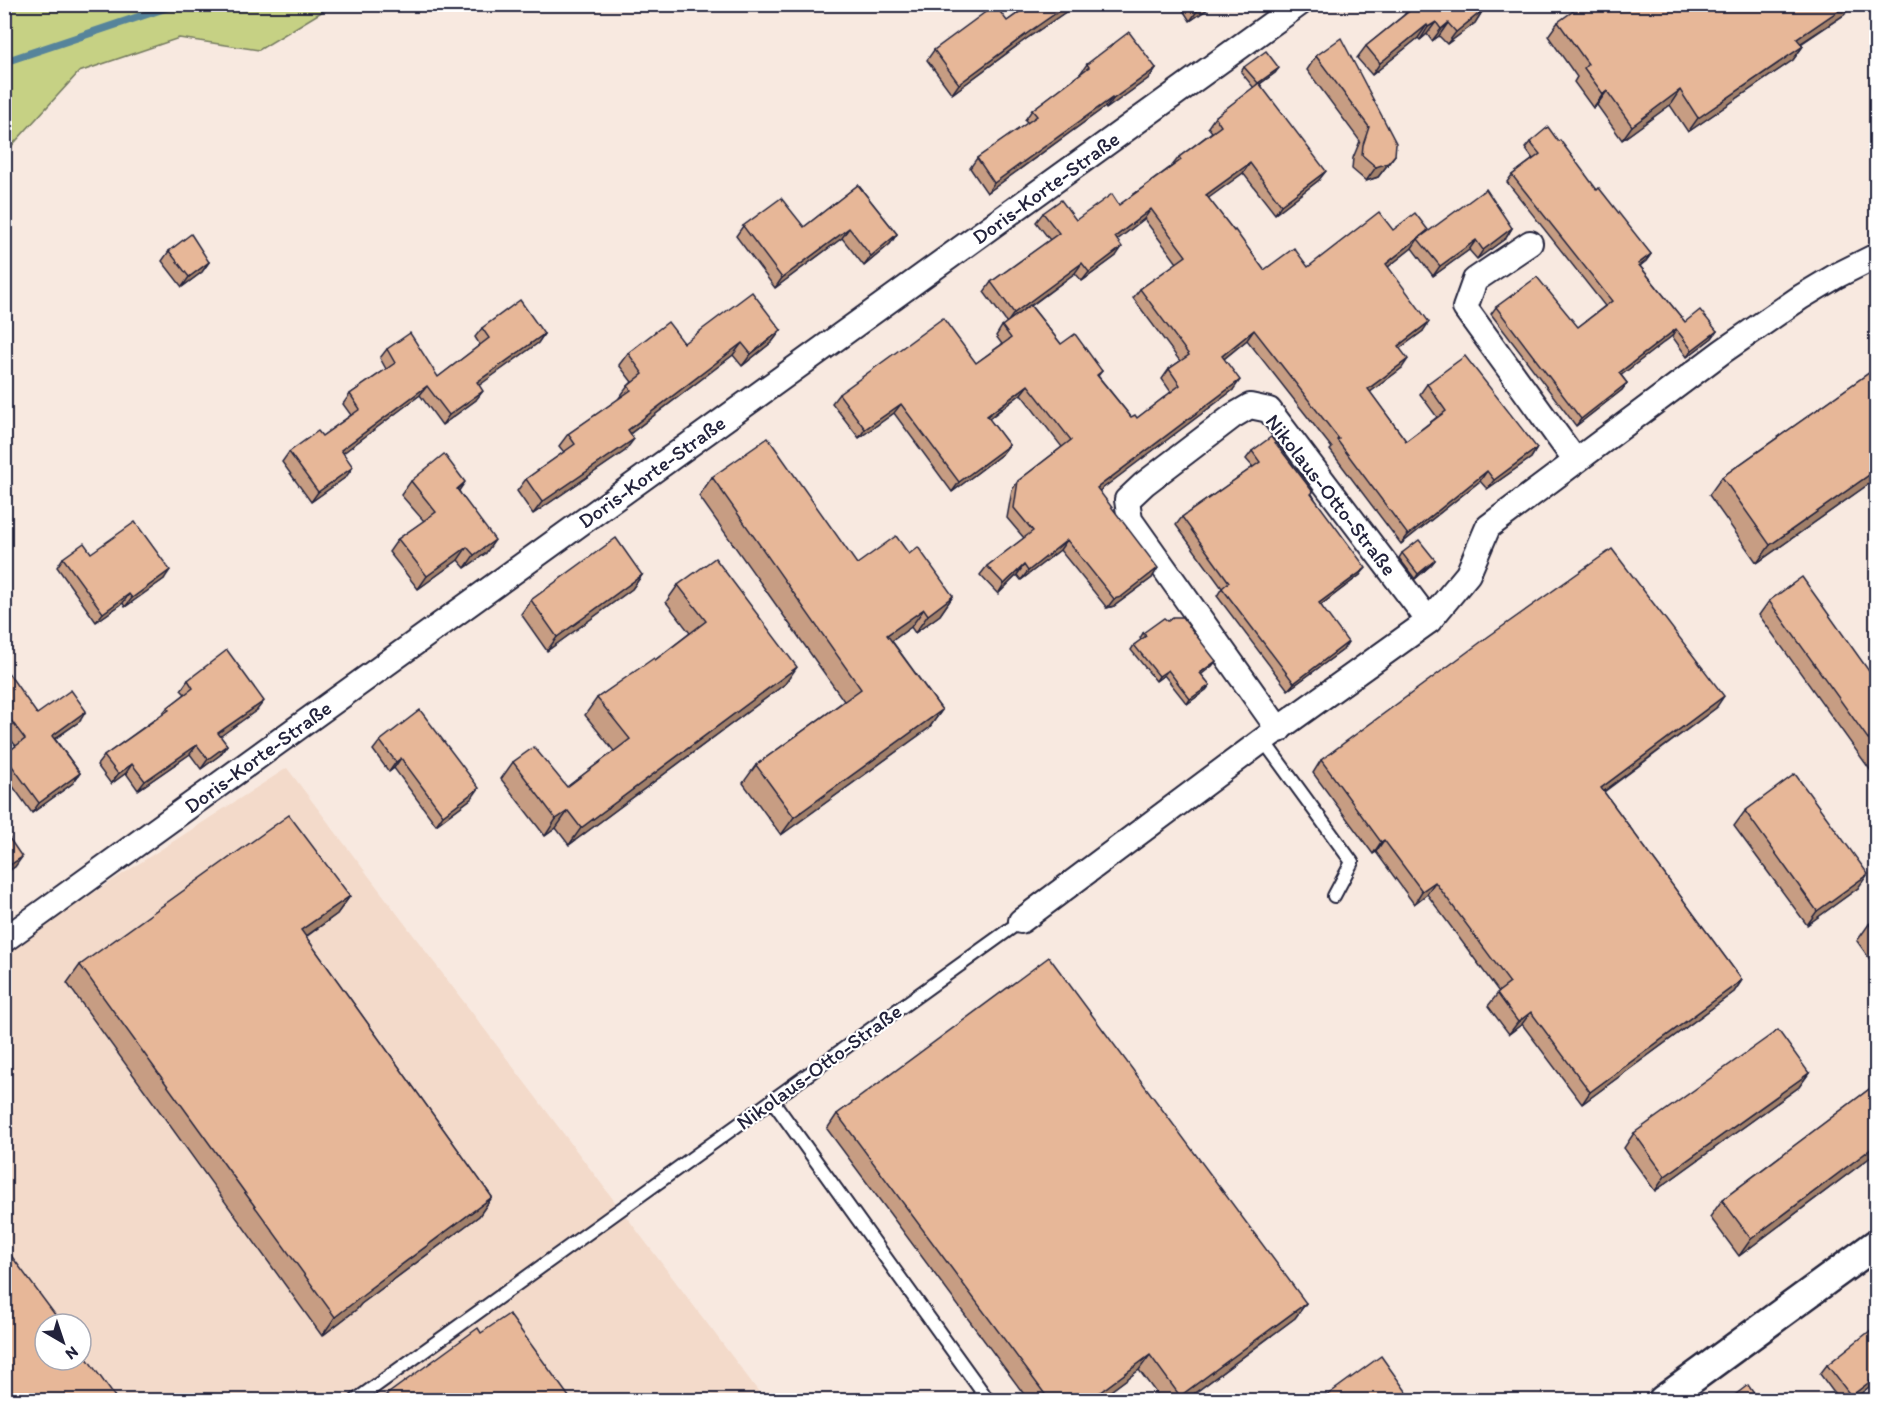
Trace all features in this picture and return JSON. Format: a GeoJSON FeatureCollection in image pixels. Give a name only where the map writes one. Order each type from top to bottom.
{"type":"FeatureCollection","features":[{"type":"Feature","properties":{"kind":"street","name":"Doris-Korte-Straße"},"geometry":{"type":"LineString","coordinates":[[4,940],[1299,4]]}},
{"type":"Feature","properties":{"kind":"street"},"geometry":{"type":"LineString","coordinates":[[1530,243],[1475,280],[1466,308],[1575,460]]}},
{"type":"Feature","properties":{"kind":"street","name":"Nikolaus-Otto-Straße"},"geometry":{"type":"LineString","coordinates":[[1021,921],[1429,621],[1468,574],[1488,527],[1723,351],[1801,297],[1876,256]]}},
{"type":"Feature","properties":{"kind":"street","name":"Nikolaus-Otto-Straße"},"geometry":{"type":"LineString","coordinates":[[1271,735],[1130,520],[1127,500],[1144,484],[1233,416],[1250,406],[1269,410],[1429,621]]}},
{"type":"Feature","properties":{"kind":"street"},"geometry":{"type":"LineString","coordinates":[[1663,1401],[1876,1244]]}},
{"type":"Feature","properties":{"kind":"lane"},"geometry":{"type":"LineString","coordinates":[[1271,735],[1352,862],[1334,896]]}},
{"type":"Feature","properties":{"kind":"lane","name":"Nikolaus-Otto-Straße"},"geometry":{"type":"LineString","coordinates":[[356,1401],[1021,921]]}},
{"type":"Feature","properties":{"kind":"lane"},"geometry":{"type":"LineString","coordinates":[[772,1100],[987,1401]]}},
{"type":"Feature","properties":{"kind":"shaded area"},"geometry":{"type":"Polygon","coordinates":[[[287,768],[765,1400],[5,1400],[5,950],[287,768]]]}},
{"type":"Feature","properties":{"kind":"green space"},"geometry":{"type":"Polygon","coordinates":[[[5,4],[333,5],[259,50],[179,38],[79,72],[5,153],[5,4]]]}},
{"type":"Feature","properties":{"kind":"building"},"geometry":{"type":"Polygon","coordinates":[[[1031,4],[1069,4],[959,84],[934,50],[995,5],[1007,21],[1031,4]]]}},
{"type":"Feature","properties":{"kind":"building"},"geometry":{"type":"Polygon","coordinates":[[[1193,4],[1207,4],[1197,11],[1193,4]]]}},
{"type":"Feature","properties":{"kind":"building"},"geometry":{"type":"Polygon","coordinates":[[[1412,4],[1479,4],[1483,10],[1456,32],[1448,23],[1441,29],[1436,22],[1428,27],[1427,25],[1380,63],[1366,46],[1413,8],[1412,4]]]}},
{"type":"Feature","properties":{"kind":"building"},"geometry":{"type":"Polygon","coordinates":[[[1583,4],[1848,4],[1797,39],[1803,46],[1698,118],[1680,90],[1632,126],[1607,91],[1603,94],[1584,68],[1588,64],[1558,22],[1583,4]]]}},
{"type":"Feature","properties":{"kind":"building"},"geometry":{"type":"Polygon","coordinates":[[[1129,32],[1156,68],[994,183],[977,158],[1037,116],[1032,110],[1089,67],[1087,64],[1129,32]]]}},
{"type":"Feature","properties":{"kind":"building"},"geometry":{"type":"Polygon","coordinates":[[[1341,38],[1396,143],[1395,155],[1388,163],[1376,167],[1362,155],[1369,127],[1316,56],[1341,38]]]}},
{"type":"Feature","properties":{"kind":"building"},"geometry":{"type":"Polygon","coordinates":[[[1266,51],[1279,68],[1258,83],[1244,67],[1266,51]]]}},
{"type":"Feature","properties":{"kind":"building"},"geometry":{"type":"Polygon","coordinates":[[[1259,83],[1326,171],[1281,205],[1250,163],[1206,195],[1264,270],[1294,248],[1308,267],[1379,212],[1393,230],[1415,213],[1428,230],[1386,264],[1429,322],[1398,346],[1408,359],[1368,389],[1406,441],[1446,411],[1427,384],[1465,356],[1537,448],[1494,480],[1487,471],[1408,535],[1337,440],[1339,439],[1254,330],[1222,356],[1240,380],[1097,488],[1158,568],[1121,597],[1114,599],[1067,540],[1028,571],[1024,565],[1004,584],[987,566],[1033,531],[1014,508],[1018,481],[1071,440],[1028,385],[987,416],[1009,445],[959,482],[901,404],[865,429],[839,394],[943,318],[976,363],[1011,338],[1002,326],[1030,305],[1061,344],[1075,334],[1102,371],[1097,375],[1131,417],[1135,415],[1137,418],[1180,385],[1169,369],[1189,355],[1140,289],[1186,256],[1151,209],[1115,237],[1122,247],[1089,272],[1082,263],[1014,313],[991,282],[1059,233],[1043,213],[1061,200],[1076,220],[1112,194],[1119,205],[1181,160],[1179,157],[1221,126],[1215,117],[1259,83]]]}},
{"type":"Feature","properties":{"kind":"building"},"geometry":{"type":"Polygon","coordinates":[[[1548,127],[1651,254],[1638,264],[1685,322],[1700,310],[1717,331],[1692,350],[1676,329],[1619,373],[1627,383],[1581,419],[1496,307],[1537,277],[1578,327],[1612,301],[1512,175],[1540,154],[1530,142],[1548,127]]]}},
{"type":"Feature","properties":{"kind":"building"},"geometry":{"type":"Polygon","coordinates":[[[858,185],[897,234],[871,256],[849,228],[782,278],[743,226],[781,198],[804,227],[858,185]]]}},
{"type":"Feature","properties":{"kind":"building"},"geometry":{"type":"Polygon","coordinates":[[[1486,189],[1512,228],[1483,250],[1476,240],[1440,266],[1418,239],[1486,189]]]}},
{"type":"Feature","properties":{"kind":"building"},"geometry":{"type":"Polygon","coordinates":[[[191,234],[209,262],[189,277],[169,251],[191,234]]]}},
{"type":"Feature","properties":{"kind":"building"},"geometry":{"type":"Polygon","coordinates":[[[752,292],[781,330],[751,354],[742,343],[628,430],[634,439],[542,502],[526,479],[575,444],[568,434],[631,390],[628,386],[643,374],[628,353],[668,322],[684,343],[752,292]]]}},
{"type":"Feature","properties":{"kind":"building"},"geometry":{"type":"Polygon","coordinates":[[[520,300],[544,334],[477,382],[483,391],[449,415],[427,386],[341,450],[353,467],[318,492],[289,452],[318,431],[322,436],[360,409],[350,394],[395,363],[387,349],[410,333],[438,377],[489,338],[482,328],[520,300]]]}},
{"type":"Feature","properties":{"kind":"building"},"geometry":{"type":"Polygon","coordinates":[[[1876,368],[1876,470],[1770,545],[1722,477],[1876,368]]]}},
{"type":"Feature","properties":{"kind":"building"},"geometry":{"type":"Polygon","coordinates":[[[1271,437],[1366,568],[1319,603],[1348,642],[1294,683],[1222,588],[1229,582],[1182,517],[1260,462],[1252,451],[1271,437]]]}},
{"type":"Feature","properties":{"kind":"building"},"geometry":{"type":"Polygon","coordinates":[[[768,438],[857,564],[896,536],[909,554],[918,547],[953,596],[928,615],[924,609],[887,635],[942,710],[794,817],[756,765],[861,689],[712,477],[768,438]]]}},
{"type":"Feature","properties":{"kind":"building"},"geometry":{"type":"Polygon","coordinates":[[[444,454],[465,482],[457,489],[495,540],[474,555],[467,547],[427,576],[398,539],[436,512],[411,481],[444,454]]]}},
{"type":"Feature","properties":{"kind":"building"},"geometry":{"type":"Polygon","coordinates":[[[135,522],[170,570],[132,598],[129,594],[103,613],[63,558],[84,543],[91,553],[135,522]]]}},
{"type":"Feature","properties":{"kind":"building"},"geometry":{"type":"Polygon","coordinates":[[[616,538],[642,575],[557,637],[531,600],[616,538]]]}},
{"type":"Feature","properties":{"kind":"building"},"geometry":{"type":"Polygon","coordinates":[[[1419,540],[1435,560],[1418,574],[1402,553],[1419,540]]]}},
{"type":"Feature","properties":{"kind":"building"},"geometry":{"type":"Polygon","coordinates":[[[1612,549],[1724,696],[1601,788],[1742,980],[1590,1092],[1531,1012],[1518,1022],[1497,993],[1510,983],[1435,882],[1422,891],[1384,840],[1381,842],[1321,760],[1612,549]]]}},
{"type":"Feature","properties":{"kind":"building"},"geometry":{"type":"Polygon","coordinates":[[[715,558],[797,667],[581,828],[568,811],[556,819],[513,762],[534,747],[567,787],[630,739],[597,698],[654,658],[655,660],[706,621],[678,585],[715,558]]]}},
{"type":"Feature","properties":{"kind":"building"},"geometry":{"type":"Polygon","coordinates":[[[1802,577],[1876,681],[1876,750],[1769,601],[1802,577]]]}},
{"type":"Feature","properties":{"kind":"building"},"geometry":{"type":"Polygon","coordinates":[[[1173,617],[1182,617],[1216,661],[1200,673],[1210,685],[1190,699],[1168,670],[1159,676],[1134,645],[1146,636],[1143,633],[1164,618],[1168,621],[1173,617]]]}},
{"type":"Feature","properties":{"kind":"building"},"geometry":{"type":"Polygon","coordinates":[[[227,650],[264,701],[218,733],[227,745],[208,759],[197,745],[145,781],[132,764],[118,774],[104,756],[169,710],[167,708],[193,688],[188,680],[227,650]]]}},
{"type":"Feature","properties":{"kind":"building"},"geometry":{"type":"Polygon","coordinates":[[[9,674],[37,714],[71,690],[86,711],[52,736],[80,773],[39,803],[4,755],[25,739],[4,711],[4,677],[9,674]]]}},
{"type":"Feature","properties":{"kind":"building"},"geometry":{"type":"Polygon","coordinates":[[[420,710],[479,788],[443,815],[401,758],[396,762],[380,741],[420,710]]]}},
{"type":"Feature","properties":{"kind":"building"},"geometry":{"type":"Polygon","coordinates":[[[1795,774],[1868,874],[1817,911],[1745,811],[1795,774]]]}},
{"type":"Feature","properties":{"kind":"building"},"geometry":{"type":"Polygon","coordinates":[[[289,815],[350,896],[301,930],[492,1197],[335,1317],[80,965],[289,815]]]}},
{"type":"Feature","properties":{"kind":"building"},"geometry":{"type":"Polygon","coordinates":[[[9,838],[22,857],[4,869],[4,841],[9,838]]]}},
{"type":"Feature","properties":{"kind":"building"},"geometry":{"type":"Polygon","coordinates":[[[1876,919],[1876,934],[1869,924],[1876,919]]]}},
{"type":"Feature","properties":{"kind":"building"},"geometry":{"type":"Polygon","coordinates":[[[1049,957],[1306,1303],[1180,1396],[1150,1355],[1088,1401],[1050,1401],[837,1114],[1049,957]]]}},
{"type":"Feature","properties":{"kind":"building"},"geometry":{"type":"Polygon","coordinates":[[[1778,1030],[1809,1073],[1665,1176],[1634,1133],[1778,1030]]]}},
{"type":"Feature","properties":{"kind":"building"},"geometry":{"type":"Polygon","coordinates":[[[1876,1084],[1876,1145],[1751,1239],[1722,1200],[1876,1084]]]}},
{"type":"Feature","properties":{"kind":"building"},"geometry":{"type":"Polygon","coordinates":[[[4,1246],[53,1312],[33,1312],[33,1372],[93,1372],[93,1367],[118,1401],[4,1401],[4,1246]]]}},
{"type":"Feature","properties":{"kind":"building"},"geometry":{"type":"Polygon","coordinates":[[[509,1314],[572,1401],[378,1401],[478,1328],[481,1333],[509,1314]]]}},
{"type":"Feature","properties":{"kind":"building"},"geometry":{"type":"Polygon","coordinates":[[[1876,1326],[1876,1377],[1851,1396],[1827,1365],[1876,1326]]]}},
{"type":"Feature","properties":{"kind":"building"},"geometry":{"type":"Polygon","coordinates":[[[1381,1356],[1413,1401],[1319,1401],[1381,1356]]]}},
{"type":"Feature","properties":{"kind":"building"},"geometry":{"type":"Polygon","coordinates":[[[1748,1385],[1759,1401],[1727,1401],[1748,1385]]]}},
{"type":"Feature","properties":{"kind":"waterway"},"geometry":{"type":"LineString","coordinates":[[4,62],[177,4]]}}]}
